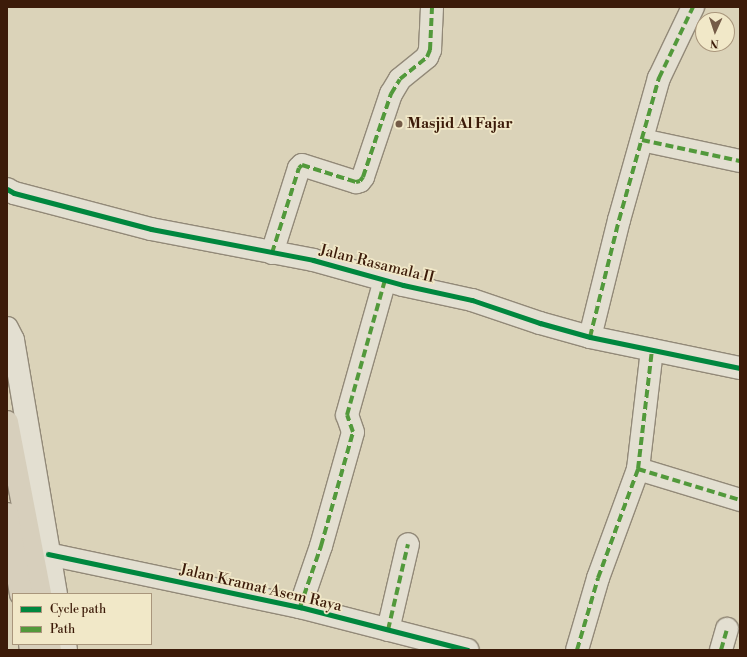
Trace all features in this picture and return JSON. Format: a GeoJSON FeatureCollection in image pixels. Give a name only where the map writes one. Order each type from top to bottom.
{"type":"FeatureCollection","features":[{"type":"Feature","properties":{"kind":"highway"},"geometry":{"type":"LineString","coordinates":[[7,422],[40,593]]}},
{"type":"Feature","properties":{"kind":"highway"},"geometry":{"type":"LineString","coordinates":[[7,514],[21,593]]}},
{"type":"Feature","properties":{"kind":"street"},"geometry":{"type":"LineString","coordinates":[[272,253],[299,168],[302,165],[356,182],[360,181],[363,177],[391,94],[400,79],[427,57],[430,50],[432,7]]}},
{"type":"Feature","properties":{"kind":"street"},"geometry":{"type":"LineString","coordinates":[[590,336],[619,220],[659,78],[693,7]]}},
{"type":"Feature","properties":{"kind":"street"},"geometry":{"type":"LineString","coordinates":[[642,140],[740,161]]}},
{"type":"Feature","properties":{"kind":"street","name":"Jalan Rasamala II"},"geometry":{"type":"LineString","coordinates":[[7,189],[14,193],[151,229],[313,260],[385,280],[472,300],[540,324],[652,350],[740,368]]}},
{"type":"Feature","properties":{"kind":"street"},"geometry":{"type":"LineString","coordinates":[[300,607],[321,546],[354,432],[347,415],[385,280]]}},
{"type":"Feature","properties":{"kind":"street"},"geometry":{"type":"LineString","coordinates":[[7,328],[13,340],[56,593]]}},
{"type":"Feature","properties":{"kind":"street"},"geometry":{"type":"LineString","coordinates":[[576,650],[598,578],[638,469],[652,350]]}},
{"type":"Feature","properties":{"kind":"street"},"geometry":{"type":"LineString","coordinates":[[638,469],[740,500]]}},
{"type":"Feature","properties":{"kind":"street"},"geometry":{"type":"LineString","coordinates":[[388,630],[408,544]]}},
{"type":"Feature","properties":{"kind":"street","name":"Jalan Kramat Asem Raya"},"geometry":{"type":"LineString","coordinates":[[48,554],[300,607],[468,650]]}},
{"type":"Feature","properties":{"kind":"street"},"geometry":{"type":"LineString","coordinates":[[721,650],[727,629]]}},
{"type":"Feature","properties":{"kind":"marked path"},"geometry":{"type":"LineString","coordinates":[[272,253],[299,168],[302,165],[356,182],[360,181],[363,177],[391,94],[400,79],[427,57],[430,50],[432,7]]}},
{"type":"Feature","properties":{"kind":"marked path"},"geometry":{"type":"LineString","coordinates":[[590,337],[619,220],[659,78],[693,7]]}},
{"type":"Feature","properties":{"kind":"marked path"},"geometry":{"type":"LineString","coordinates":[[642,140],[740,161]]}},
{"type":"Feature","properties":{"kind":"marked path"},"geometry":{"type":"LineString","coordinates":[[300,607],[321,546],[353,432],[347,415],[385,280]]}},
{"type":"Feature","properties":{"kind":"marked path"},"geometry":{"type":"LineString","coordinates":[[577,650],[598,578],[638,469],[652,350]]}},
{"type":"Feature","properties":{"kind":"marked path"},"geometry":{"type":"LineString","coordinates":[[638,469],[740,500]]}},
{"type":"Feature","properties":{"kind":"marked path"},"geometry":{"type":"LineString","coordinates":[[388,630],[408,544]]}},
{"type":"Feature","properties":{"kind":"marked path"},"geometry":{"type":"LineString","coordinates":[[721,650],[727,629]]}},
{"type":"Feature","properties":{"kind":"cycle path"},"geometry":{"type":"LineString","coordinates":[[7,189],[14,193],[151,229],[313,260],[403,285],[472,300],[540,323],[590,337],[740,368]]}},
{"type":"Feature","properties":{"kind":"cycle path"},"geometry":{"type":"LineString","coordinates":[[48,554],[300,607],[468,650]]}},
{"type":"Feature","properties":{"kind":"place","name":"Masjid Al Fajar"},"geometry":{"type":"Point","coordinates":[399,124]}}]}
